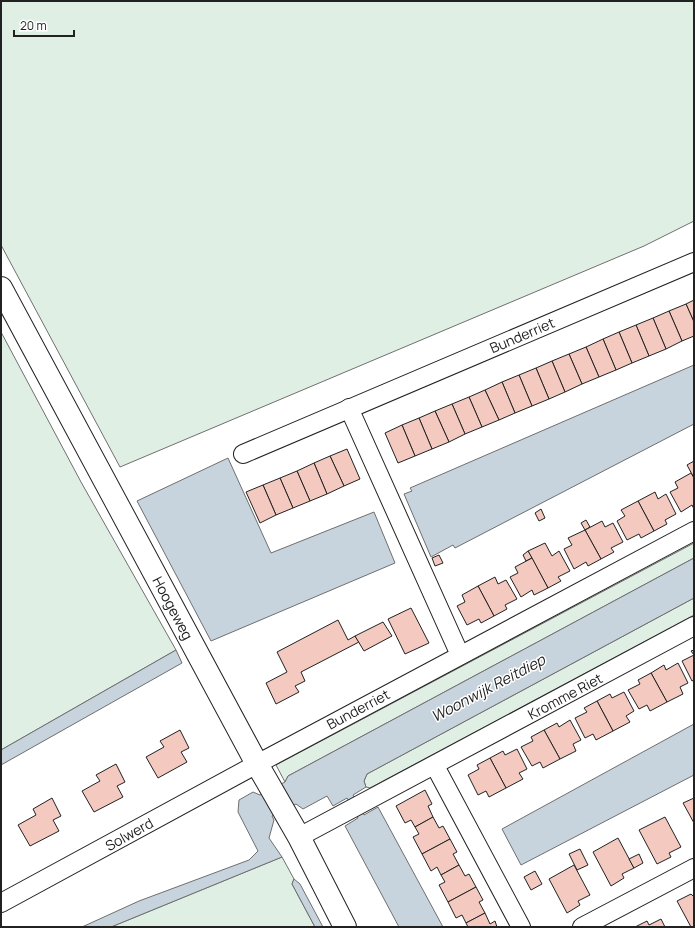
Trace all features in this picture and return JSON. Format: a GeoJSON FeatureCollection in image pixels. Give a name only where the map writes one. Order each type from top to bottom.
{"type":"FeatureCollection","features":[{"type":"Feature","properties":{"kind":"street","name":"Bunderriet"},"geometry":{"type":"LineString","coordinates":[[243,454],[694,262]]}},
{"type":"Feature","properties":{"kind":"street","name":"Hoogeweg"},"geometry":{"type":"LineString","coordinates":[[1,288],[257,764],[269,782],[295,830],[345,927]]}},
{"type":"Feature","properties":{"kind":"street"},"geometry":{"type":"LineString","coordinates":[[349,408],[460,655]]}},
{"type":"Feature","properties":{"kind":"street","name":"Bunderriet"},"geometry":{"type":"LineString","coordinates":[[257,764],[694,531]]}},
{"type":"Feature","properties":{"kind":"street","name":"Kromme Riet"},"geometry":{"type":"LineString","coordinates":[[295,830],[329,821],[435,766],[694,626]]}},
{"type":"Feature","properties":{"kind":"street","name":"Solwerd"},"geometry":{"type":"LineString","coordinates":[[1,903],[257,764]]}},
{"type":"Feature","properties":{"kind":"street"},"geometry":{"type":"LineString","coordinates":[[435,766],[521,927]]}},
{"type":"Feature","properties":{"kind":"street"},"geometry":{"type":"LineString","coordinates":[[582,927],[694,868]]}},
{"type":"Feature","properties":{"kind":"green space"},"geometry":{"type":"Polygon","coordinates":[[[1,1],[694,1],[694,221],[644,246],[120,467],[1,245],[1,1]]]}},
{"type":"Feature","properties":{"kind":"green space"},"geometry":{"type":"Polygon","coordinates":[[[1,332],[81,482],[176,650],[1,750],[1,332]]]}},
{"type":"Feature","properties":{"kind":"green space"},"geometry":{"type":"Polygon","coordinates":[[[694,543],[694,558],[288,776],[285,782],[276,765],[694,543]]]}},
{"type":"Feature","properties":{"kind":"green space"},"geometry":{"type":"Polygon","coordinates":[[[694,598],[694,615],[370,788],[366,787],[364,781],[367,774],[694,598]]]}},
{"type":"Feature","properties":{"kind":"green space"},"geometry":{"type":"Polygon","coordinates":[[[282,857],[294,879],[292,884],[315,927],[111,927],[282,857]]]}},
{"type":"Feature","properties":{"kind":"water"},"geometry":{"type":"Polygon","coordinates":[[[694,365],[694,424],[455,548],[453,545],[431,557],[404,494],[412,491],[410,488],[694,365]]]}},
{"type":"Feature","properties":{"kind":"water"},"geometry":{"type":"Polygon","coordinates":[[[228,458],[271,553],[374,512],[395,563],[211,641],[137,501],[228,458]]]}},
{"type":"Feature","properties":{"kind":"water","name":"Woonwijk Reitdiep"},"geometry":{"type":"Polygon","coordinates":[[[694,558],[694,598],[367,774],[364,781],[366,787],[353,795],[364,815],[378,807],[443,927],[399,927],[345,826],[358,818],[347,798],[333,806],[327,796],[303,809],[296,804],[272,816],[274,820],[269,838],[282,857],[111,927],[82,927],[139,901],[249,860],[258,851],[238,812],[239,800],[253,792],[260,795],[285,782],[288,776],[694,558]]]}},
{"type":"Feature","properties":{"kind":"water"},"geometry":{"type":"Polygon","coordinates":[[[176,650],[182,663],[1,765],[1,750],[176,650]]]}},
{"type":"Feature","properties":{"kind":"water"},"geometry":{"type":"Polygon","coordinates":[[[694,724],[694,775],[521,865],[502,829],[694,724]]]}},
{"type":"Feature","properties":{"kind":"water"},"geometry":{"type":"Polygon","coordinates":[[[294,879],[300,884],[323,927],[315,927],[292,884],[294,879]]]}},
{"type":"Feature","properties":{"kind":"building"},"geometry":{"type":"Polygon","coordinates":[[[694,300],[694,322],[686,304],[694,300]]]}},
{"type":"Feature","properties":{"kind":"building"},"geometry":{"type":"Polygon","coordinates":[[[686,304],[694,322],[694,336],[682,341],[669,311],[686,304]]]}},
{"type":"Feature","properties":{"kind":"building"},"geometry":{"type":"Polygon","coordinates":[[[669,311],[682,341],[666,349],[653,318],[669,311]]]}},
{"type":"Feature","properties":{"kind":"building"},"geometry":{"type":"Polygon","coordinates":[[[653,318],[666,349],[649,356],[636,325],[653,318]]]}},
{"type":"Feature","properties":{"kind":"building"},"geometry":{"type":"Polygon","coordinates":[[[636,325],[649,356],[632,363],[619,332],[636,325]]]}},
{"type":"Feature","properties":{"kind":"building"},"geometry":{"type":"Polygon","coordinates":[[[619,332],[632,363],[616,370],[603,339],[619,332]]]}},
{"type":"Feature","properties":{"kind":"building"},"geometry":{"type":"Polygon","coordinates":[[[603,339],[616,370],[599,377],[586,347],[603,339]]]}},
{"type":"Feature","properties":{"kind":"building"},"geometry":{"type":"Polygon","coordinates":[[[586,347],[599,377],[582,384],[569,354],[586,347]]]}},
{"type":"Feature","properties":{"kind":"building"},"geometry":{"type":"Polygon","coordinates":[[[569,354],[582,384],[565,392],[552,361],[569,354]]]}},
{"type":"Feature","properties":{"kind":"building"},"geometry":{"type":"Polygon","coordinates":[[[552,361],[565,392],[549,399],[536,368],[552,361]]]}},
{"type":"Feature","properties":{"kind":"building"},"geometry":{"type":"Polygon","coordinates":[[[536,368],[549,399],[532,406],[519,375],[536,368]]]}},
{"type":"Feature","properties":{"kind":"building"},"geometry":{"type":"Polygon","coordinates":[[[519,375],[532,406],[515,413],[502,382],[519,375]]]}},
{"type":"Feature","properties":{"kind":"building"},"geometry":{"type":"Polygon","coordinates":[[[502,382],[515,413],[499,420],[485,390],[502,382]]]}},
{"type":"Feature","properties":{"kind":"building"},"geometry":{"type":"Polygon","coordinates":[[[485,390],[499,420],[482,427],[469,397],[485,390]]]}},
{"type":"Feature","properties":{"kind":"building"},"geometry":{"type":"Polygon","coordinates":[[[469,397],[482,427],[465,434],[452,404],[469,397]]]}},
{"type":"Feature","properties":{"kind":"building"},"geometry":{"type":"Polygon","coordinates":[[[452,404],[465,434],[449,442],[435,411],[452,404]]]}},
{"type":"Feature","properties":{"kind":"building"},"geometry":{"type":"Polygon","coordinates":[[[435,411],[449,442],[432,449],[419,418],[435,411]]]}},
{"type":"Feature","properties":{"kind":"building"},"geometry":{"type":"Polygon","coordinates":[[[419,418],[432,449],[415,456],[402,425],[419,418]]]}},
{"type":"Feature","properties":{"kind":"building"},"geometry":{"type":"Polygon","coordinates":[[[402,425],[415,456],[398,463],[385,433],[402,425]]]}},
{"type":"Feature","properties":{"kind":"building"},"geometry":{"type":"Polygon","coordinates":[[[347,449],[360,479],[344,486],[330,456],[347,449]]]}},
{"type":"Feature","properties":{"kind":"building"},"geometry":{"type":"Polygon","coordinates":[[[330,456],[344,486],[327,494],[314,463],[330,456]]]}},
{"type":"Feature","properties":{"kind":"building"},"geometry":{"type":"Polygon","coordinates":[[[694,461],[694,478],[687,465],[694,461]]]}},
{"type":"Feature","properties":{"kind":"building"},"geometry":{"type":"Polygon","coordinates":[[[314,463],[327,494],[310,501],[297,471],[314,463]]]}},
{"type":"Feature","properties":{"kind":"building"},"geometry":{"type":"Polygon","coordinates":[[[297,471],[310,501],[293,508],[280,478],[297,471]]]}},
{"type":"Feature","properties":{"kind":"building"},"geometry":{"type":"Polygon","coordinates":[[[691,473],[694,478],[694,509],[692,505],[681,512],[670,492],[678,488],[675,482],[691,473]]]}},
{"type":"Feature","properties":{"kind":"building"},"geometry":{"type":"Polygon","coordinates":[[[280,478],[293,508],[276,515],[263,485],[280,478]]]}},
{"type":"Feature","properties":{"kind":"building"},"geometry":{"type":"Polygon","coordinates":[[[263,485],[276,515],[260,523],[246,492],[263,485]]]}},
{"type":"Feature","properties":{"kind":"building"},"geometry":{"type":"Polygon","coordinates":[[[655,492],[658,499],[666,494],[676,514],[665,520],[667,524],[654,531],[638,501],[655,492]]]}},
{"type":"Feature","properties":{"kind":"building"},"geometry":{"type":"Polygon","coordinates":[[[638,501],[654,531],[641,538],[639,534],[627,540],[617,521],[625,516],[621,510],[638,501]]]}},
{"type":"Feature","properties":{"kind":"building"},"geometry":{"type":"Polygon","coordinates":[[[541,509],[545,518],[539,521],[535,513],[541,509]]]}},
{"type":"Feature","properties":{"kind":"building"},"geometry":{"type":"Polygon","coordinates":[[[586,520],[590,527],[585,530],[581,523],[586,520]]]}},
{"type":"Feature","properties":{"kind":"building"},"geometry":{"type":"Polygon","coordinates":[[[602,521],[605,527],[613,523],[623,542],[611,548],[614,552],[601,559],[585,530],[602,521]]]}},
{"type":"Feature","properties":{"kind":"building"},"geometry":{"type":"Polygon","coordinates":[[[585,530],[601,559],[588,566],[586,562],[574,569],[564,549],[572,545],[568,538],[585,530]]]}},
{"type":"Feature","properties":{"kind":"building"},"geometry":{"type":"Polygon","coordinates":[[[545,543],[552,556],[559,551],[570,571],[558,577],[561,581],[548,588],[528,551],[545,543]]]}},
{"type":"Feature","properties":{"kind":"building"},"geometry":{"type":"Polygon","coordinates":[[[528,551],[532,558],[526,561],[523,555],[528,551]]]}},
{"type":"Feature","properties":{"kind":"building"},"geometry":{"type":"Polygon","coordinates":[[[439,555],[443,563],[435,566],[432,558],[439,555]]]}},
{"type":"Feature","properties":{"kind":"building"},"geometry":{"type":"Polygon","coordinates":[[[532,558],[548,588],[534,595],[532,590],[521,597],[510,577],[518,573],[515,567],[532,558]]]}},
{"type":"Feature","properties":{"kind":"building"},"geometry":{"type":"Polygon","coordinates":[[[495,577],[498,584],[506,580],[517,599],[505,605],[507,609],[494,616],[478,586],[495,577]]]}},
{"type":"Feature","properties":{"kind":"building"},"geometry":{"type":"Polygon","coordinates":[[[478,586],[494,616],[481,623],[479,619],[467,625],[457,606],[465,602],[462,595],[478,586]]]}},
{"type":"Feature","properties":{"kind":"building"},"geometry":{"type":"Polygon","coordinates":[[[411,608],[429,643],[405,654],[388,619],[411,608]]]}},
{"type":"Feature","properties":{"kind":"building"},"geometry":{"type":"Polygon","coordinates":[[[338,620],[348,640],[355,636],[359,642],[301,672],[305,681],[295,686],[299,692],[276,704],[266,683],[287,672],[277,652],[338,620]]]}},
{"type":"Feature","properties":{"kind":"building"},"geometry":{"type":"Polygon","coordinates":[[[383,622],[392,636],[364,651],[355,636],[383,622]]]}},
{"type":"Feature","properties":{"kind":"building"},"geometry":{"type":"Polygon","coordinates":[[[694,655],[694,680],[692,681],[682,661],[694,655]]]}},
{"type":"Feature","properties":{"kind":"building"},"geometry":{"type":"Polygon","coordinates":[[[678,663],[688,683],[680,687],[683,694],[667,702],[651,673],[664,665],[666,670],[678,663]]]}},
{"type":"Feature","properties":{"kind":"building"},"geometry":{"type":"Polygon","coordinates":[[[651,673],[667,702],[650,711],[647,705],[639,709],[628,690],[640,684],[638,680],[651,673]]]}},
{"type":"Feature","properties":{"kind":"building"},"geometry":{"type":"Polygon","coordinates":[[[624,692],[634,711],[626,716],[630,722],[613,731],[597,701],[610,694],[612,698],[624,692]]]}},
{"type":"Feature","properties":{"kind":"building"},"geometry":{"type":"Polygon","coordinates":[[[597,701],[613,731],[596,740],[593,734],[585,738],[575,718],[587,712],[584,708],[597,701]]]}},
{"type":"Feature","properties":{"kind":"building"},"geometry":{"type":"Polygon","coordinates":[[[570,720],[581,740],[573,744],[576,751],[560,759],[544,730],[557,723],[559,727],[570,720]]]}},
{"type":"Feature","properties":{"kind":"building"},"geometry":{"type":"Polygon","coordinates":[[[180,730],[189,748],[181,752],[187,762],[158,778],[146,757],[164,747],[160,741],[180,730]]]}},
{"type":"Feature","properties":{"kind":"building"},"geometry":{"type":"Polygon","coordinates":[[[544,730],[560,759],[543,768],[540,762],[532,766],[521,747],[533,741],[531,737],[544,730]]]}},
{"type":"Feature","properties":{"kind":"building"},"geometry":{"type":"Polygon","coordinates":[[[517,749],[527,769],[519,773],[523,779],[506,788],[490,758],[503,751],[505,755],[517,749]]]}},
{"type":"Feature","properties":{"kind":"building"},"geometry":{"type":"Polygon","coordinates":[[[490,758],[506,788],[489,797],[486,791],[478,795],[468,775],[479,769],[477,765],[490,758]]]}},
{"type":"Feature","properties":{"kind":"building"},"geometry":{"type":"Polygon","coordinates":[[[116,764],[125,782],[117,786],[123,797],[94,812],[82,791],[100,781],[96,775],[116,764]]]}},
{"type":"Feature","properties":{"kind":"building"},"geometry":{"type":"Polygon","coordinates":[[[425,790],[432,804],[428,806],[433,817],[415,827],[411,820],[405,823],[396,806],[425,790]]]}},
{"type":"Feature","properties":{"kind":"building"},"geometry":{"type":"Polygon","coordinates":[[[52,798],[61,816],[53,820],[59,831],[30,846],[18,825],[36,815],[33,809],[52,798]]]}},
{"type":"Feature","properties":{"kind":"building"},"geometry":{"type":"Polygon","coordinates":[[[694,798],[694,823],[683,803],[694,798]]]}},
{"type":"Feature","properties":{"kind":"building"},"geometry":{"type":"Polygon","coordinates":[[[433,817],[439,828],[443,826],[450,839],[422,854],[413,837],[419,834],[415,827],[433,817]]]}},
{"type":"Feature","properties":{"kind":"building"},"geometry":{"type":"Polygon","coordinates":[[[665,817],[681,847],[669,853],[671,857],[657,864],[639,830],[665,817]]]}},
{"type":"Feature","properties":{"kind":"building"},"geometry":{"type":"Polygon","coordinates":[[[618,838],[634,868],[622,874],[624,878],[611,886],[593,852],[618,838]]]}},
{"type":"Feature","properties":{"kind":"building"},"geometry":{"type":"Polygon","coordinates":[[[450,839],[457,852],[453,854],[459,865],[441,875],[437,867],[431,871],[422,854],[450,839]]]}},
{"type":"Feature","properties":{"kind":"building"},"geometry":{"type":"Polygon","coordinates":[[[580,849],[588,865],[577,870],[569,854],[580,849]]]}},
{"type":"Feature","properties":{"kind":"building"},"geometry":{"type":"Polygon","coordinates":[[[639,854],[643,863],[634,868],[629,859],[639,854]]]}},
{"type":"Feature","properties":{"kind":"building"},"geometry":{"type":"Polygon","coordinates":[[[459,865],[465,876],[469,874],[476,887],[448,902],[439,885],[445,882],[441,875],[459,865]]]}},
{"type":"Feature","properties":{"kind":"building"},"geometry":{"type":"Polygon","coordinates":[[[574,865],[590,895],[578,901],[580,905],[567,913],[549,879],[574,865]]]}},
{"type":"Feature","properties":{"kind":"building"},"geometry":{"type":"Polygon","coordinates":[[[535,871],[542,884],[531,890],[524,877],[535,871]]]}},
{"type":"Feature","properties":{"kind":"building"},"geometry":{"type":"Polygon","coordinates":[[[476,887],[483,900],[479,902],[485,913],[466,923],[462,915],[456,918],[448,902],[476,887]]]}},
{"type":"Feature","properties":{"kind":"building"},"geometry":{"type":"Polygon","coordinates":[[[691,894],[694,897],[694,927],[691,927],[677,901],[691,894]]]}},
{"type":"Feature","properties":{"kind":"building"},"geometry":{"type":"Polygon","coordinates":[[[485,913],[490,924],[495,921],[497,927],[468,927],[466,923],[485,913]]]}},
{"type":"Feature","properties":{"kind":"building"},"geometry":{"type":"Polygon","coordinates":[[[661,919],[665,927],[635,927],[647,921],[649,925],[661,919]]]}}]}
